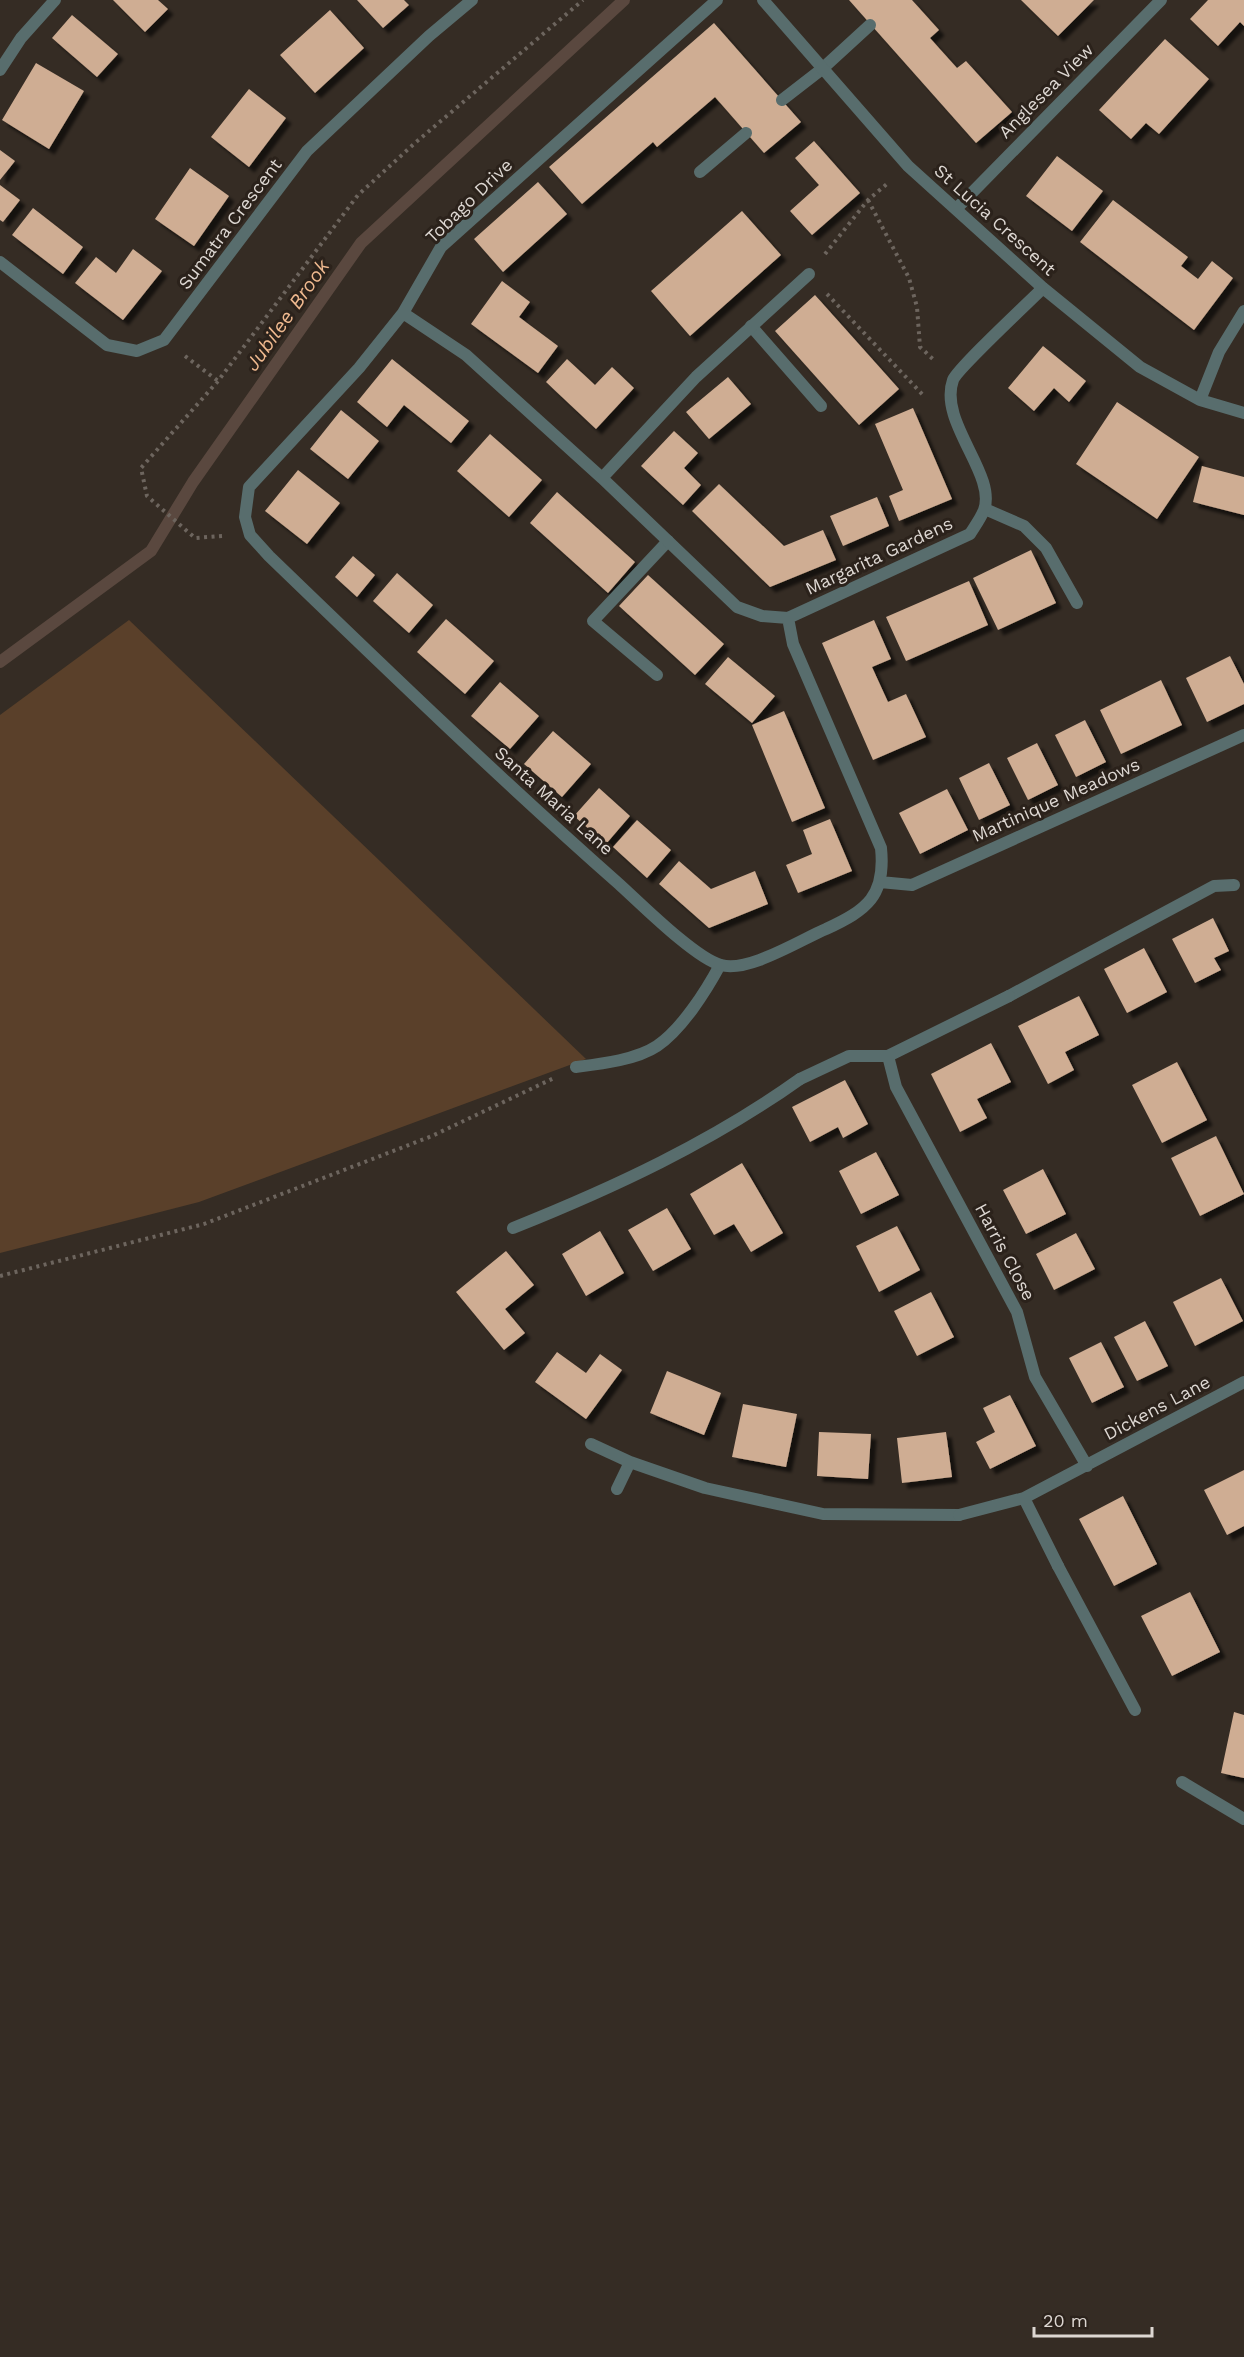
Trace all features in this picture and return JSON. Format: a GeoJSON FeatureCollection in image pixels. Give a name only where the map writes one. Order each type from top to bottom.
{"type":"FeatureCollection","features":[{"type":"Feature","properties":{"kind":"street"},"geometry":{"type":"LineString","coordinates":[[0,70],[21,38],[55,0]]}},
{"type":"Feature","properties":{"kind":"street","name":"Sumatra Crescent"},"geometry":{"type":"LineString","coordinates":[[164,340],[307,151],[429,36],[472,0]]}},
{"type":"Feature","properties":{"kind":"street","name":"Tobago Drive"},"geometry":{"type":"LineString","coordinates":[[245,517],[249,487],[359,368],[403,312],[441,247],[717,0]]}},
{"type":"Feature","properties":{"kind":"street","name":"St Lucia Crescent"},"geometry":{"type":"LineString","coordinates":[[763,0],[908,166],[1043,288],[1140,367],[1200,400],[1244,414]]}},
{"type":"Feature","properties":{"kind":"street","name":"Anglesea View"},"geometry":{"type":"LineString","coordinates":[[957,208],[1161,0]]}},
{"type":"Feature","properties":{"kind":"street"},"geometry":{"type":"LineString","coordinates":[[782,100],[822,69],[870,25]]}},
{"type":"Feature","properties":{"kind":"street"},"geometry":{"type":"LineString","coordinates":[[700,172],[746,133]]}},
{"type":"Feature","properties":{"kind":"street"},"geometry":{"type":"LineString","coordinates":[[0,262],[106,345],[137,351],[164,340]]}},
{"type":"Feature","properties":{"kind":"street"},"geometry":{"type":"LineString","coordinates":[[602,478],[696,377],[809,274]]}},
{"type":"Feature","properties":{"kind":"street"},"geometry":{"type":"LineString","coordinates":[[1043,288],[953,379],[951,402],[962,437],[984,483],[985,509],[1024,526],[1046,548],[1077,603]]}},
{"type":"Feature","properties":{"kind":"street"},"geometry":{"type":"LineString","coordinates":[[1200,400],[1219,352],[1244,311]]}},
{"type":"Feature","properties":{"kind":"street"},"geometry":{"type":"LineString","coordinates":[[403,312],[466,355],[602,478],[737,607],[762,616],[788,618],[793,644],[881,848],[883,867],[880,882],[872,900],[856,915],[742,967],[720,965],[702,1000],[657,1046],[613,1062],[576,1067]]}},
{"type":"Feature","properties":{"kind":"street"},"geometry":{"type":"LineString","coordinates":[[751,326],[821,406]]}},
{"type":"Feature","properties":{"kind":"street","name":"Margarita Gardens"},"geometry":{"type":"LineString","coordinates":[[788,618],[970,534],[985,509]]}},
{"type":"Feature","properties":{"kind":"street","name":"Santa Maria Lane"},"geometry":{"type":"LineString","coordinates":[[245,517],[250,534],[268,556],[498,777],[683,941],[720,965]]}},
{"type":"Feature","properties":{"kind":"street"},"geometry":{"type":"LineString","coordinates":[[657,675],[592,621],[668,541]]}},
{"type":"Feature","properties":{"kind":"street","name":"Martinique Meadows"},"geometry":{"type":"LineString","coordinates":[[880,882],[912,885],[1244,735]]}},
{"type":"Feature","properties":{"kind":"street"},"geometry":{"type":"LineString","coordinates":[[513,1228],[606,1191],[754,1112],[800,1079],[849,1056],[888,1056],[1009,996],[1214,886],[1234,885]]}},
{"type":"Feature","properties":{"kind":"street","name":"Harris Close"},"geometry":{"type":"LineString","coordinates":[[888,1056],[896,1088],[1017,1312],[1035,1377],[1087,1466]]}},
{"type":"Feature","properties":{"kind":"street","name":"Dickens Lane"},"geometry":{"type":"LineString","coordinates":[[591,1444],[630,1462],[705,1488],[823,1514],[959,1515],[1024,1498],[1244,1382]]}},
{"type":"Feature","properties":{"kind":"street"},"geometry":{"type":"LineString","coordinates":[[617,1489],[630,1462]]}},
{"type":"Feature","properties":{"kind":"street"},"geometry":{"type":"LineString","coordinates":[[1024,1498],[1135,1710]]}},
{"type":"Feature","properties":{"kind":"street"},"geometry":{"type":"LineString","coordinates":[[1182,1782],[1244,1819]]}},
{"type":"Feature","properties":{"kind":"path"},"geometry":{"type":"LineString","coordinates":[[195,538],[147,496],[141,468],[218,381],[358,195],[415,143],[583,0]]}},
{"type":"Feature","properties":{"kind":"path"},"geometry":{"type":"LineString","coordinates":[[908,166],[868,200],[809,274],[930,403]]}},
{"type":"Feature","properties":{"kind":"path"},"geometry":{"type":"LineString","coordinates":[[868,200],[909,278],[917,307],[920,347],[953,379]]}},
{"type":"Feature","properties":{"kind":"path"},"geometry":{"type":"LineString","coordinates":[[164,340],[218,381]]}},
{"type":"Feature","properties":{"kind":"path"},"geometry":{"type":"LineString","coordinates":[[0,1276],[204,1224],[432,1136],[576,1067]]}},
{"type":"Feature","properties":{"kind":"shaded area"},"geometry":{"type":"Polygon","coordinates":[[[129,620],[586,1059],[199,1202],[0,1253],[0,715],[129,620]]]}},
{"type":"Feature","properties":{"kind":"building"},"geometry":{"type":"Polygon","coordinates":[[[113,0],[158,0],[168,9],[145,32],[113,0]]]}},
{"type":"Feature","properties":{"kind":"building"},"geometry":{"type":"Polygon","coordinates":[[[357,0],[404,0],[409,5],[383,28],[357,0]]]}},
{"type":"Feature","properties":{"kind":"building"},"geometry":{"type":"Polygon","coordinates":[[[849,0],[912,0],[939,30],[930,38],[957,68],[966,61],[1012,112],[976,143],[849,0]]]}},
{"type":"Feature","properties":{"kind":"building"},"geometry":{"type":"Polygon","coordinates":[[[1021,0],[1094,0],[1058,36],[1021,0]]]}},
{"type":"Feature","properties":{"kind":"building"},"geometry":{"type":"Polygon","coordinates":[[[1208,0],[1244,0],[1244,26],[1240,22],[1218,46],[1190,19],[1208,0]]]}},
{"type":"Feature","properties":{"kind":"building"},"geometry":{"type":"Polygon","coordinates":[[[330,10],[364,48],[315,93],[280,55],[330,10]]]}},
{"type":"Feature","properties":{"kind":"building"},"geometry":{"type":"Polygon","coordinates":[[[72,15],[118,54],[97,77],[52,38],[72,15]]]}},
{"type":"Feature","properties":{"kind":"building"},"geometry":{"type":"Polygon","coordinates":[[[714,23],[801,122],[764,153],[715,97],[657,147],[653,142],[582,204],[549,167],[714,23]]]}},
{"type":"Feature","properties":{"kind":"building"},"geometry":{"type":"Polygon","coordinates":[[[1165,39],[1209,79],[1159,134],[1146,123],[1131,139],[1099,110],[1165,39]]]}},
{"type":"Feature","properties":{"kind":"building"},"geometry":{"type":"Polygon","coordinates":[[[36,63],[84,91],[49,149],[2,120],[36,63]]]}},
{"type":"Feature","properties":{"kind":"building"},"geometry":{"type":"Polygon","coordinates":[[[249,89],[286,118],[249,167],[211,137],[249,89]]]}},
{"type":"Feature","properties":{"kind":"building"},"geometry":{"type":"Polygon","coordinates":[[[814,141],[860,193],[812,235],[790,211],[819,185],[795,158],[814,141]]]}},
{"type":"Feature","properties":{"kind":"building"},"geometry":{"type":"Polygon","coordinates":[[[0,150],[15,161],[0,180],[0,150]]]}},
{"type":"Feature","properties":{"kind":"building"},"geometry":{"type":"Polygon","coordinates":[[[1057,156],[1103,191],[1072,231],[1026,196],[1057,156]]]}},
{"type":"Feature","properties":{"kind":"building"},"geometry":{"type":"Polygon","coordinates":[[[190,168],[229,196],[194,246],[155,219],[190,168]]]}},
{"type":"Feature","properties":{"kind":"building"},"geometry":{"type":"Polygon","coordinates":[[[538,182],[567,214],[503,272],[474,239],[538,182]]]}},
{"type":"Feature","properties":{"kind":"building"},"geometry":{"type":"Polygon","coordinates":[[[0,185],[20,200],[3,222],[0,220],[0,185]]]}},
{"type":"Feature","properties":{"kind":"building"},"geometry":{"type":"Polygon","coordinates":[[[1113,200],[1188,257],[1181,266],[1198,279],[1212,261],[1233,278],[1194,330],[1080,242],[1113,200]]]}},
{"type":"Feature","properties":{"kind":"building"},"geometry":{"type":"Polygon","coordinates":[[[33,208],[83,247],[63,274],[12,235],[33,208]]]}},
{"type":"Feature","properties":{"kind":"building"},"geometry":{"type":"Polygon","coordinates":[[[742,211],[781,255],[690,336],[651,291],[742,211]]]}},
{"type":"Feature","properties":{"kind":"building"},"geometry":{"type":"Polygon","coordinates":[[[133,249],[162,271],[123,320],[75,283],[96,257],[116,273],[133,249]]]}},
{"type":"Feature","properties":{"kind":"building"},"geometry":{"type":"Polygon","coordinates":[[[502,281],[530,302],[519,317],[558,346],[538,373],[471,324],[502,281]]]}},
{"type":"Feature","properties":{"kind":"building"},"geometry":{"type":"Polygon","coordinates":[[[815,295],[899,389],[859,425],[775,331],[815,295]]]}},
{"type":"Feature","properties":{"kind":"building"},"geometry":{"type":"Polygon","coordinates":[[[1043,346],[1086,381],[1069,402],[1054,388],[1034,411],[1008,388],[1043,346]]]}},
{"type":"Feature","properties":{"kind":"building"},"geometry":{"type":"Polygon","coordinates":[[[392,359],[469,421],[451,443],[404,405],[387,427],[357,402],[392,359]]]}},
{"type":"Feature","properties":{"kind":"building"},"geometry":{"type":"Polygon","coordinates":[[[567,359],[595,385],[612,367],[634,388],[596,429],[546,382],[567,359]]]}},
{"type":"Feature","properties":{"kind":"building"},"geometry":{"type":"Polygon","coordinates":[[[728,377],[751,404],[709,439],[686,412],[728,377]]]}},
{"type":"Feature","properties":{"kind":"building"},"geometry":{"type":"Polygon","coordinates":[[[1117,402],[1199,457],[1157,519],[1076,464],[1117,402]]]}},
{"type":"Feature","properties":{"kind":"building"},"geometry":{"type":"Polygon","coordinates":[[[913,408],[952,499],[899,521],[889,496],[903,490],[875,424],[913,408]]]}},
{"type":"Feature","properties":{"kind":"building"},"geometry":{"type":"Polygon","coordinates":[[[341,410],[379,441],[348,479],[310,449],[341,410]]]}},
{"type":"Feature","properties":{"kind":"building"},"geometry":{"type":"Polygon","coordinates":[[[674,431],[698,453],[684,468],[701,485],[683,505],[641,466],[674,431]]]}},
{"type":"Feature","properties":{"kind":"building"},"geometry":{"type":"Polygon","coordinates":[[[490,434],[542,480],[509,517],[457,471],[490,434]]]}},
{"type":"Feature","properties":{"kind":"building"},"geometry":{"type":"Polygon","coordinates":[[[1202,466],[1244,477],[1244,515],[1193,502],[1202,466]]]}},
{"type":"Feature","properties":{"kind":"building"},"geometry":{"type":"Polygon","coordinates":[[[298,470],[340,503],[307,544],[265,511],[298,470]]]}},
{"type":"Feature","properties":{"kind":"building"},"geometry":{"type":"Polygon","coordinates":[[[719,484],[784,546],[823,530],[836,560],[770,587],[692,511],[719,484]]]}},
{"type":"Feature","properties":{"kind":"building"},"geometry":{"type":"Polygon","coordinates":[[[557,492],[635,562],[608,593],[530,523],[557,492]]]}},
{"type":"Feature","properties":{"kind":"building"},"geometry":{"type":"Polygon","coordinates":[[[877,497],[889,526],[843,546],[830,516],[877,497]]]}},
{"type":"Feature","properties":{"kind":"building"},"geometry":{"type":"Polygon","coordinates":[[[1031,550],[1056,603],[998,630],[973,578],[1031,550]]]}},
{"type":"Feature","properties":{"kind":"building"},"geometry":{"type":"Polygon","coordinates":[[[353,556],[375,575],[357,597],[335,577],[353,556]]]}},
{"type":"Feature","properties":{"kind":"building"},"geometry":{"type":"Polygon","coordinates":[[[397,573],[433,605],[409,633],[373,601],[397,573]]]}},
{"type":"Feature","properties":{"kind":"building"},"geometry":{"type":"Polygon","coordinates":[[[648,575],[724,644],[695,675],[619,606],[648,575]]]}},
{"type":"Feature","properties":{"kind":"building"},"geometry":{"type":"Polygon","coordinates":[[[969,581],[988,625],[906,661],[886,617],[969,581]]]}},
{"type":"Feature","properties":{"kind":"building"},"geometry":{"type":"Polygon","coordinates":[[[446,619],[494,661],[465,694],[417,652],[446,619]]]}},
{"type":"Feature","properties":{"kind":"building"},"geometry":{"type":"Polygon","coordinates":[[[874,620],[891,659],[872,667],[888,702],[906,694],[926,737],[873,760],[822,643],[874,620]]]}},
{"type":"Feature","properties":{"kind":"building"},"geometry":{"type":"Polygon","coordinates":[[[1230,656],[1244,684],[1244,704],[1207,722],[1186,678],[1230,656]]]}},
{"type":"Feature","properties":{"kind":"building"},"geometry":{"type":"Polygon","coordinates":[[[728,657],[775,696],[752,723],[705,684],[728,657]]]}},
{"type":"Feature","properties":{"kind":"building"},"geometry":{"type":"Polygon","coordinates":[[[1161,680],[1182,725],[1121,754],[1100,710],[1161,680]]]}},
{"type":"Feature","properties":{"kind":"building"},"geometry":{"type":"Polygon","coordinates":[[[500,682],[539,716],[510,749],[471,716],[500,682]]]}},
{"type":"Feature","properties":{"kind":"building"},"geometry":{"type":"Polygon","coordinates":[[[784,711],[825,808],[792,822],[752,725],[784,711]]]}},
{"type":"Feature","properties":{"kind":"building"},"geometry":{"type":"Polygon","coordinates":[[[1085,720],[1106,762],[1076,777],[1055,735],[1085,720]]]}},
{"type":"Feature","properties":{"kind":"building"},"geometry":{"type":"Polygon","coordinates":[[[553,731],[591,764],[562,797],[524,764],[553,731]]]}},
{"type":"Feature","properties":{"kind":"building"},"geometry":{"type":"Polygon","coordinates":[[[1037,743],[1058,785],[1028,800],[1007,758],[1037,743]]]}},
{"type":"Feature","properties":{"kind":"building"},"geometry":{"type":"Polygon","coordinates":[[[989,763],[1010,805],[979,820],[959,778],[989,763]]]}},
{"type":"Feature","properties":{"kind":"building"},"geometry":{"type":"Polygon","coordinates":[[[599,788],[630,816],[606,844],[574,816],[599,788]]]}},
{"type":"Feature","properties":{"kind":"building"},"geometry":{"type":"Polygon","coordinates":[[[947,789],[968,830],[920,854],[899,813],[947,789]]]}},
{"type":"Feature","properties":{"kind":"building"},"geometry":{"type":"Polygon","coordinates":[[[830,819],[852,871],[798,893],[786,865],[812,854],[803,830],[830,819]]]}},
{"type":"Feature","properties":{"kind":"building"},"geometry":{"type":"Polygon","coordinates":[[[637,820],[671,850],[647,878],[613,847],[637,820]]]}},
{"type":"Feature","properties":{"kind":"building"},"geometry":{"type":"Polygon","coordinates":[[[679,861],[711,889],[755,871],[768,904],[709,928],[659,884],[679,861]]]}},
{"type":"Feature","properties":{"kind":"building"},"geometry":{"type":"Polygon","coordinates":[[[1213,918],[1229,951],[1214,958],[1221,970],[1195,983],[1172,939],[1213,918]]]}},
{"type":"Feature","properties":{"kind":"building"},"geometry":{"type":"Polygon","coordinates":[[[1144,948],[1167,992],[1127,1013],[1104,969],[1144,948]]]}},
{"type":"Feature","properties":{"kind":"building"},"geometry":{"type":"Polygon","coordinates":[[[1079,996],[1099,1035],[1065,1052],[1074,1070],[1048,1084],[1018,1026],[1079,996]]]}},
{"type":"Feature","properties":{"kind":"building"},"geometry":{"type":"Polygon","coordinates":[[[991,1043],[1011,1082],[977,1099],[987,1118],[960,1132],[931,1074],[991,1043]]]}},
{"type":"Feature","properties":{"kind":"building"},"geometry":{"type":"Polygon","coordinates":[[[1177,1062],[1207,1120],[1162,1143],[1132,1085],[1177,1062]]]}},
{"type":"Feature","properties":{"kind":"building"},"geometry":{"type":"Polygon","coordinates":[[[845,1080],[868,1124],[843,1138],[838,1127],[810,1142],[792,1107],[845,1080]]]}},
{"type":"Feature","properties":{"kind":"building"},"geometry":{"type":"Polygon","coordinates":[[[1216,1136],[1244,1194],[1200,1216],[1171,1158],[1216,1136]]]}},
{"type":"Feature","properties":{"kind":"building"},"geometry":{"type":"Polygon","coordinates":[[[876,1152],[899,1195],[861,1214],[839,1171],[876,1152]]]}},
{"type":"Feature","properties":{"kind":"building"},"geometry":{"type":"Polygon","coordinates":[[[742,1163],[783,1233],[751,1252],[734,1224],[714,1235],[690,1194],[742,1163]]]}},
{"type":"Feature","properties":{"kind":"building"},"geometry":{"type":"Polygon","coordinates":[[[1043,1169],[1066,1214],[1026,1234],[1003,1190],[1043,1169]]]}},
{"type":"Feature","properties":{"kind":"building"},"geometry":{"type":"Polygon","coordinates":[[[667,1208],[691,1249],[653,1271],[628,1230],[667,1208]]]}},
{"type":"Feature","properties":{"kind":"building"},"geometry":{"type":"Polygon","coordinates":[[[897,1226],[920,1270],[879,1292],[856,1246],[897,1226]]]}},
{"type":"Feature","properties":{"kind":"building"},"geometry":{"type":"Polygon","coordinates":[[[600,1231],[624,1273],[586,1296],[562,1254],[600,1231]]]}},
{"type":"Feature","properties":{"kind":"building"},"geometry":{"type":"Polygon","coordinates":[[[1076,1233],[1095,1269],[1054,1290],[1036,1254],[1076,1233]]]}},
{"type":"Feature","properties":{"kind":"building"},"geometry":{"type":"Polygon","coordinates":[[[506,1251],[534,1285],[505,1309],[525,1333],[504,1350],[456,1292],[506,1251]]]}},
{"type":"Feature","properties":{"kind":"building"},"geometry":{"type":"Polygon","coordinates":[[[1221,1278],[1243,1321],[1195,1346],[1173,1302],[1221,1278]]]}},
{"type":"Feature","properties":{"kind":"building"},"geometry":{"type":"Polygon","coordinates":[[[931,1292],[954,1337],[917,1356],[894,1311],[931,1292]]]}},
{"type":"Feature","properties":{"kind":"building"},"geometry":{"type":"Polygon","coordinates":[[[1145,1321],[1168,1366],[1137,1381],[1114,1337],[1145,1321]]]}},
{"type":"Feature","properties":{"kind":"building"},"geometry":{"type":"Polygon","coordinates":[[[1101,1342],[1124,1387],[1092,1403],[1069,1358],[1101,1342]]]}},
{"type":"Feature","properties":{"kind":"building"},"geometry":{"type":"Polygon","coordinates":[[[557,1352],[586,1373],[600,1354],[622,1370],[586,1419],[535,1382],[557,1352]]]}},
{"type":"Feature","properties":{"kind":"building"},"geometry":{"type":"Polygon","coordinates":[[[667,1371],[721,1393],[704,1435],[650,1413],[667,1371]]]}},
{"type":"Feature","properties":{"kind":"building"},"geometry":{"type":"Polygon","coordinates":[[[1010,1395],[1036,1446],[990,1469],[976,1442],[995,1432],[983,1408],[1010,1395]]]}},
{"type":"Feature","properties":{"kind":"building"},"geometry":{"type":"Polygon","coordinates":[[[743,1404],[797,1414],[786,1467],[732,1457],[743,1404]]]}},
{"type":"Feature","properties":{"kind":"building"},"geometry":{"type":"Polygon","coordinates":[[[819,1432],[871,1434],[868,1479],[817,1476],[819,1432]]]}},
{"type":"Feature","properties":{"kind":"building"},"geometry":{"type":"Polygon","coordinates":[[[946,1432],[952,1477],[902,1483],[897,1438],[946,1432]]]}},
{"type":"Feature","properties":{"kind":"building"},"geometry":{"type":"Polygon","coordinates":[[[1244,1470],[1244,1526],[1227,1535],[1204,1490],[1244,1470]]]}},
{"type":"Feature","properties":{"kind":"building"},"geometry":{"type":"Polygon","coordinates":[[[1123,1496],[1157,1564],[1114,1586],[1079,1519],[1123,1496]]]}},
{"type":"Feature","properties":{"kind":"building"},"geometry":{"type":"Polygon","coordinates":[[[1190,1592],[1220,1652],[1172,1676],[1141,1616],[1190,1592]]]}},
{"type":"Feature","properties":{"kind":"building"},"geometry":{"type":"Polygon","coordinates":[[[1234,1712],[1244,1715],[1244,1778],[1221,1773],[1234,1712]]]}},
{"type":"Feature","properties":{"kind":"waterway","name":"Jubilee Brook"},"geometry":{"type":"LineString","coordinates":[[0,662],[151,551],[193,482],[361,243],[624,0]]}}]}
